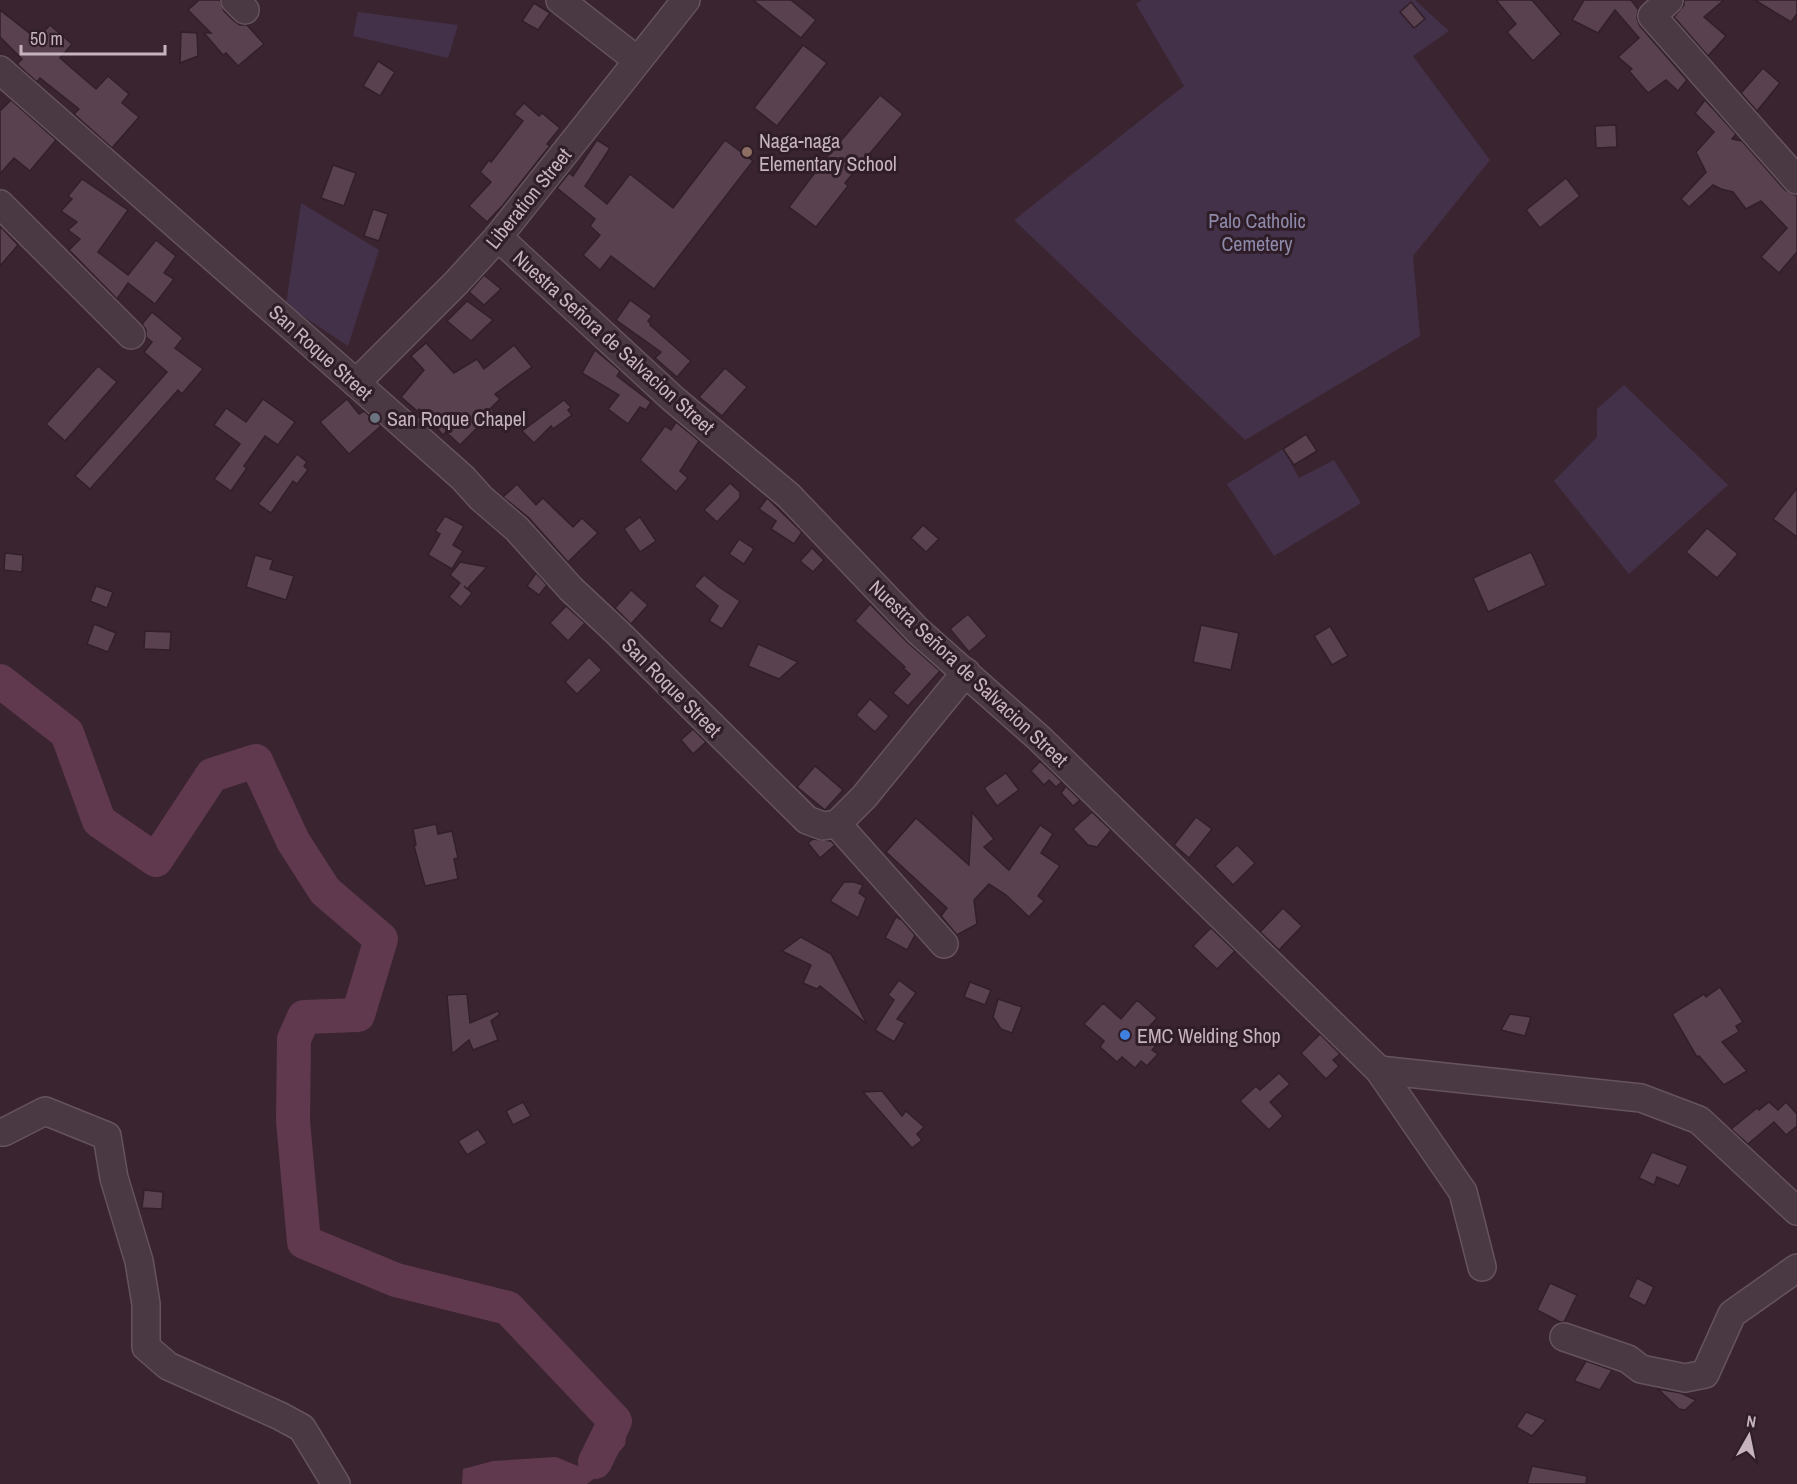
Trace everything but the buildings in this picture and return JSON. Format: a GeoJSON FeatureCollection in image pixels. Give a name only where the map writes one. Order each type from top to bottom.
{"type":"FeatureCollection","features":[{"type":"Feature","properties":{"kind":"street"},"geometry":{"type":"LineString","coordinates":[[560,0],[637,60]]}},
{"type":"Feature","properties":{"kind":"street","name":"Liberation Street"},"geometry":{"type":"LineString","coordinates":[[356,383],[457,282],[498,237],[686,0]]}},
{"type":"Feature","properties":{"kind":"street"},"geometry":{"type":"LineString","coordinates":[[1669,0],[1652,16],[1797,180]]}},
{"type":"Feature","properties":{"kind":"street","name":"San Roque Street"},"geometry":{"type":"LineString","coordinates":[[4,82],[356,383],[463,478],[481,498],[517,529],[571,590],[618,633],[807,820],[823,826],[837,824]]}},
{"type":"Feature","properties":{"kind":"street"},"geometry":{"type":"LineString","coordinates":[[0,204],[130,335]]}},
{"type":"Feature","properties":{"kind":"street","name":"Nuestra Señora de Salvacion Street"},"geometry":{"type":"LineString","coordinates":[[498,237],[672,398],[789,496],[918,631],[1039,738],[1379,1070],[1463,1192],[1482,1268]]}},
{"type":"Feature","properties":{"kind":"street"},"geometry":{"type":"LineString","coordinates":[[944,944],[837,824],[864,797],[966,672]]}},
{"type":"Feature","properties":{"kind":"street"},"geometry":{"type":"LineString","coordinates":[[1379,1070],[1641,1098],[1699,1120],[1797,1211]]}},
{"type":"Feature","properties":{"kind":"street"},"geometry":{"type":"LineString","coordinates":[[0,1132],[45,1111],[107,1136],[114,1178],[139,1261],[146,1304],[146,1347],[168,1366],[302,1428],[336,1484]]}},
{"type":"Feature","properties":{"kind":"street"},"geometry":{"type":"LineString","coordinates":[[1564,1337],[1628,1359],[1641,1370],[1685,1378],[1705,1374],[1732,1314],[1797,1268]]}},
{"type":"Feature","properties":{"kind":"green space","name":"Palo Catholic Cemetery"},"geometry":{"type":"Polygon","coordinates":[[[1142,0],[1415,0],[1449,31],[1413,56],[1490,160],[1413,256],[1420,336],[1245,440],[1014,220],[1184,86],[1136,4],[1142,0]]]}},
{"type":"Feature","properties":{"kind":"green space"},"geometry":{"type":"Polygon","coordinates":[[[358,12],[458,25],[448,58],[353,36],[358,12]]]}},
{"type":"Feature","properties":{"kind":"green space"},"geometry":{"type":"Polygon","coordinates":[[[301,203],[379,250],[348,346],[286,305],[301,203]]]}},
{"type":"Feature","properties":{"kind":"green space"},"geometry":{"type":"Polygon","coordinates":[[[1624,385],[1728,485],[1629,574],[1554,481],[1597,437],[1597,409],[1624,385]]]}},
{"type":"Feature","properties":{"kind":"green space"},"geometry":{"type":"Polygon","coordinates":[[[1283,449],[1299,478],[1334,460],[1361,503],[1274,556],[1227,484],[1283,449]]]}},
{"type":"Feature","properties":{"kind":"shaded area"},"geometry":{"type":"Polygon","coordinates":[[[602,1419],[628,1423],[625,1445],[603,1472],[587,1484],[462,1484],[463,1469],[493,1461],[556,1457],[578,1466],[590,1450],[602,1419]]]}},
{"type":"Feature","properties":{"kind":"waterway"},"geometry":{"type":"LineString","coordinates":[[0,681],[67,733],[99,821],[156,860],[212,775],[256,761],[293,841],[325,891],[381,939],[358,1015],[304,1017],[294,1039],[293,1121],[304,1242],[396,1280],[508,1308],[615,1421],[595,1462]]}},
{"type":"Feature","properties":{"kind":"place","name":"Naga-naga Elementary School"},"geometry":{"type":"Point","coordinates":[747,152]}},
{"type":"Feature","properties":{"kind":"place","name":"San Roque Chapel"},"geometry":{"type":"Point","coordinates":[375,418]}},
{"type":"Feature","properties":{"kind":"place","name":"EMC Welding Shop"},"geometry":{"type":"Point","coordinates":[1125,1035]}}]}
